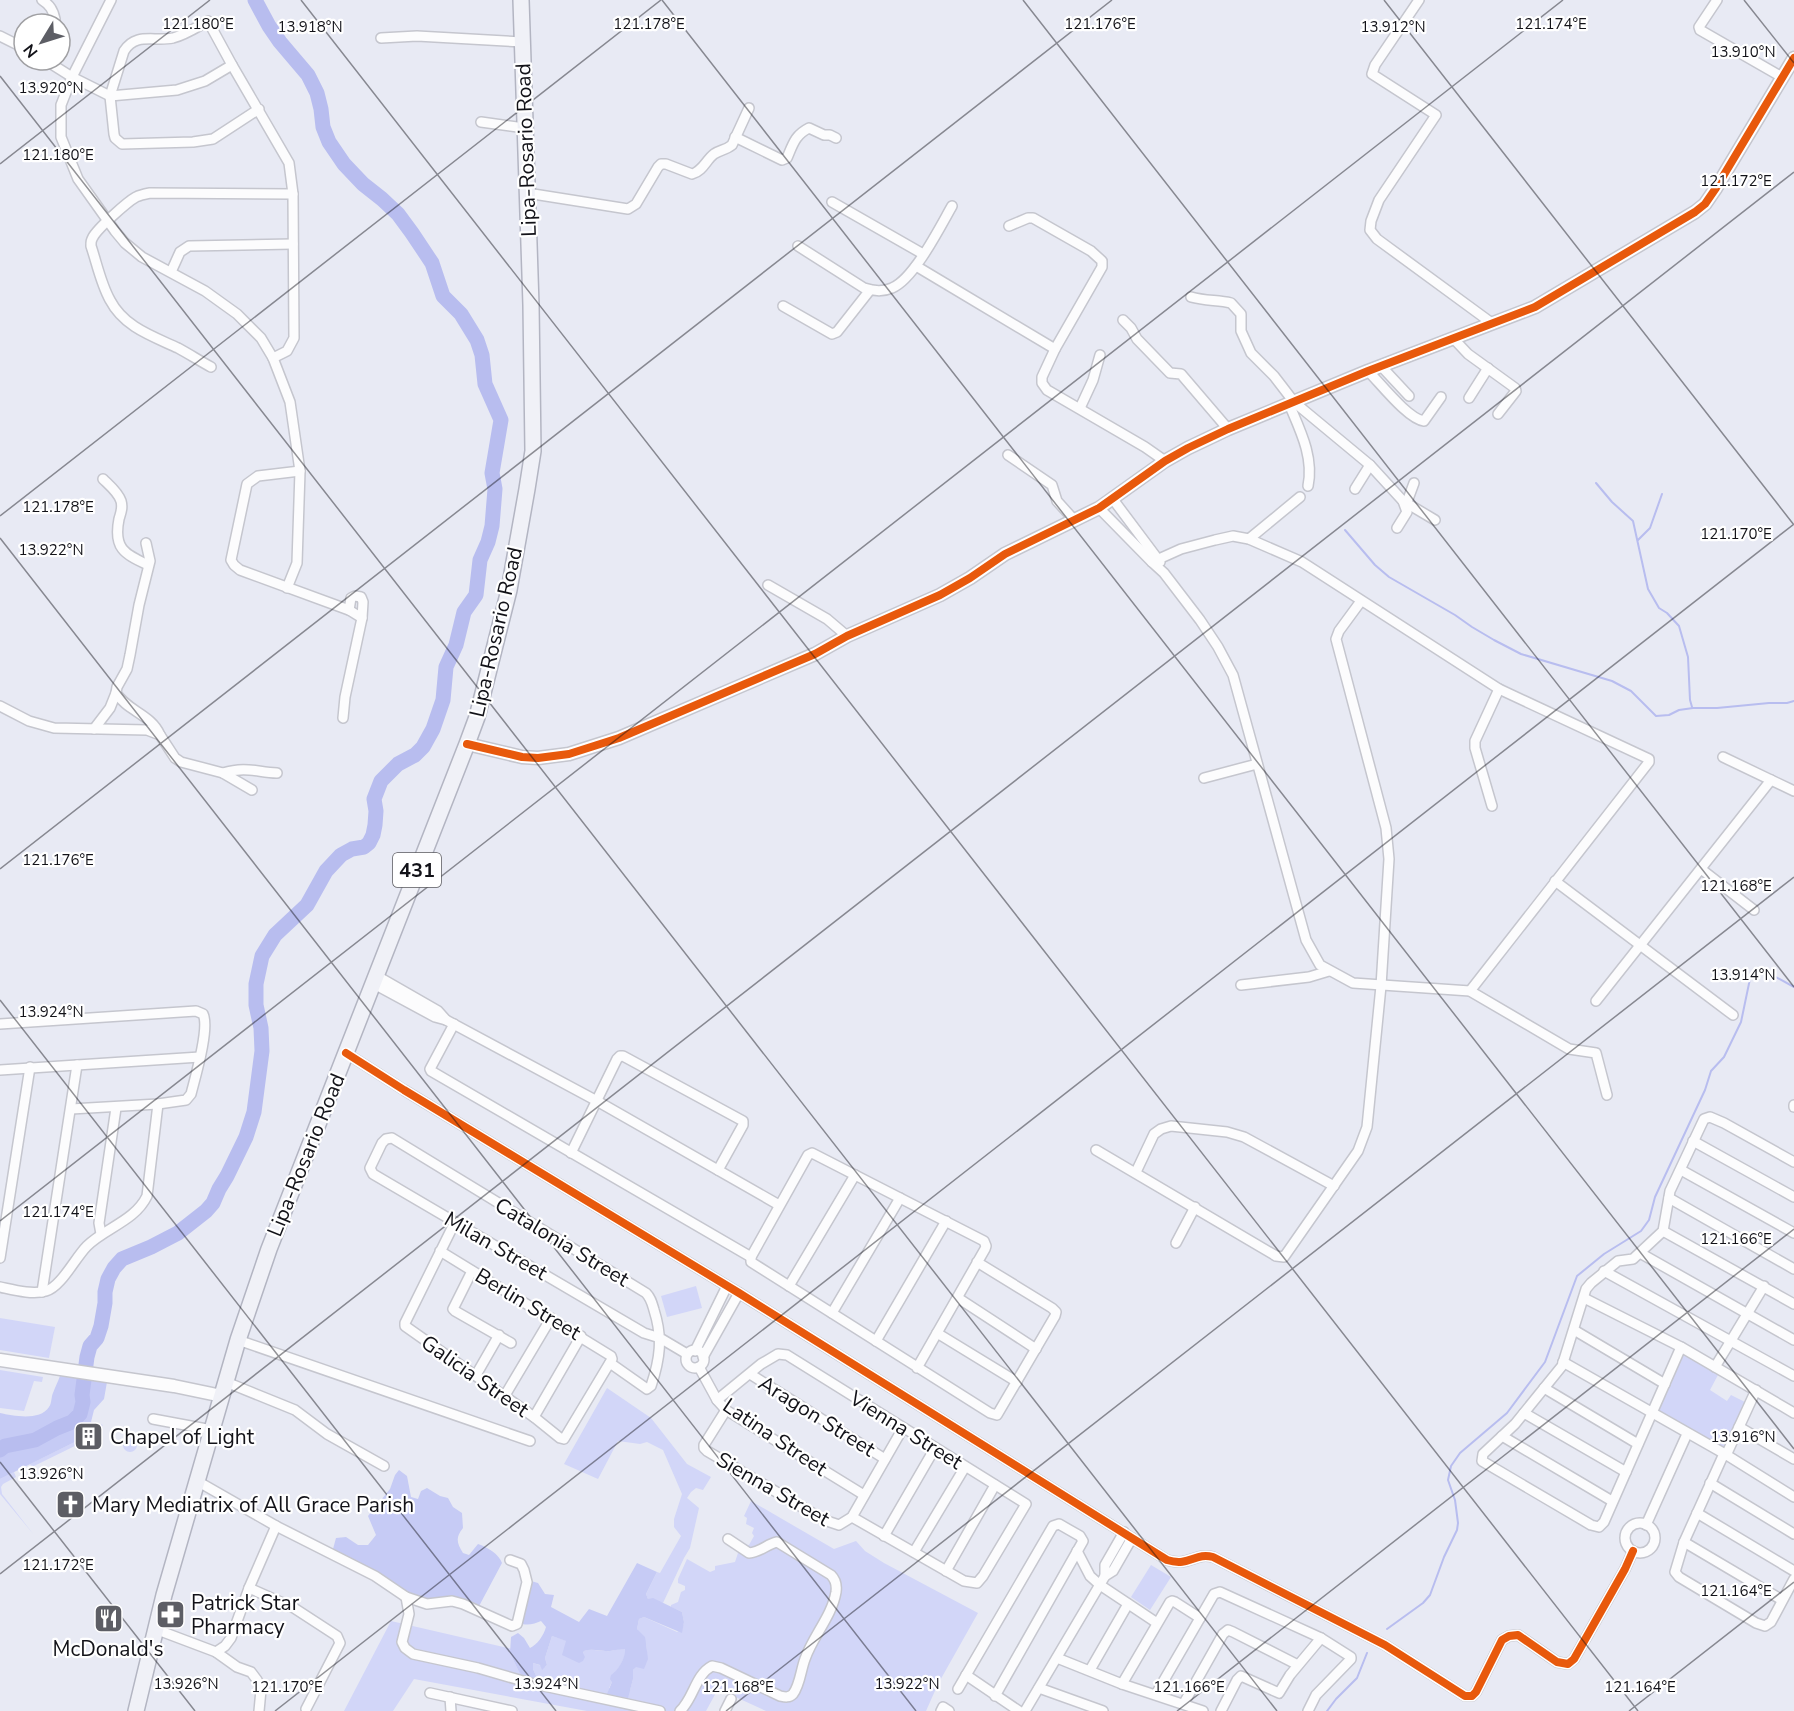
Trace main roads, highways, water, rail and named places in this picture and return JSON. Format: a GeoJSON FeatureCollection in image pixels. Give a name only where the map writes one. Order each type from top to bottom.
{"type":"FeatureCollection","features":[{"type":"Feature","properties":{"kind":"main road","name":"Lipa-Rosario Road"},"geometry":{"type":"LineString","coordinates":[[136,1711],[155,1629],[238,1340],[269,1249],[477,717],[509,590],[533,451],[531,305],[521,0]]}},
{"type":"Feature","properties":{"kind":"waterway"},"geometry":{"type":"LineString","coordinates":[[0,1450],[5,1446],[35,1440],[72,1422],[80,1414],[87,1357],[101,1326],[105,1292],[114,1268],[122,1259],[178,1233],[213,1203],[246,1137],[254,1112],[262,1051],[261,1028],[256,1005],[256,984],[262,956],[275,935],[307,905],[326,871],[341,855],[369,843],[375,825],[374,799],[381,781],[398,764],[415,755],[423,747],[433,729],[443,700],[446,667],[456,645],[464,612],[476,595],[480,560],[492,526],[495,489],[492,473],[501,420],[485,384],[482,355],[477,340],[461,314],[443,296],[432,263],[398,214],[363,184],[344,164],[329,142],[323,127],[317,93],[308,75],[280,42],[255,0]]}},
{"type":"Feature","properties":{"kind":"waterway"},"geometry":{"type":"LineString","coordinates":[[1596,483],[1633,521],[1648,589],[1659,608],[1679,626],[1688,657],[1692,707]]}},
{"type":"Feature","properties":{"kind":"waterway"},"geometry":{"type":"LineString","coordinates":[[1638,540],[1650,528],[1662,494]]}},
{"type":"Feature","properties":{"kind":"waterway"},"geometry":{"type":"LineString","coordinates":[[1345,530],[1375,565],[1389,577],[1472,627],[1521,654],[1612,681],[1631,691],[1656,716],[1693,708],[1794,701]]}},
{"type":"Feature","properties":{"kind":"waterway"},"geometry":{"type":"LineString","coordinates":[[1387,1629],[1423,1603],[1430,1595],[1457,1530],[1455,1500],[1448,1480],[1451,1466],[1460,1453],[1507,1413],[1545,1362],[1577,1276],[1604,1254],[1641,1231],[1649,1220],[1655,1197],[1705,1090],[1711,1071],[1724,1057],[1741,1022],[1751,974],[1763,970],[1794,987]]}},
{"type":"Feature","properties":{"kind":"waterway"},"geometry":{"type":"LineString","coordinates":[[1327,1711],[1357,1678],[1367,1653]]}},
{"type":"Feature","properties":{"kind":"place","name":"Chapel of Light"},"geometry":{"type":"Point","coordinates":[89,1437]}},
{"type":"Feature","properties":{"kind":"place","name":"Mary Mediatrix of All Grace Parish"},"geometry":{"type":"Point","coordinates":[71,1505]}},
{"type":"Feature","properties":{"kind":"place","name":"Patrick Star Pharmacy"},"geometry":{"type":"Point","coordinates":[170,1615]}},
{"type":"Feature","properties":{"kind":"place","name":"McDonald's"},"geometry":{"type":"Point","coordinates":[108,1618]}}]}
